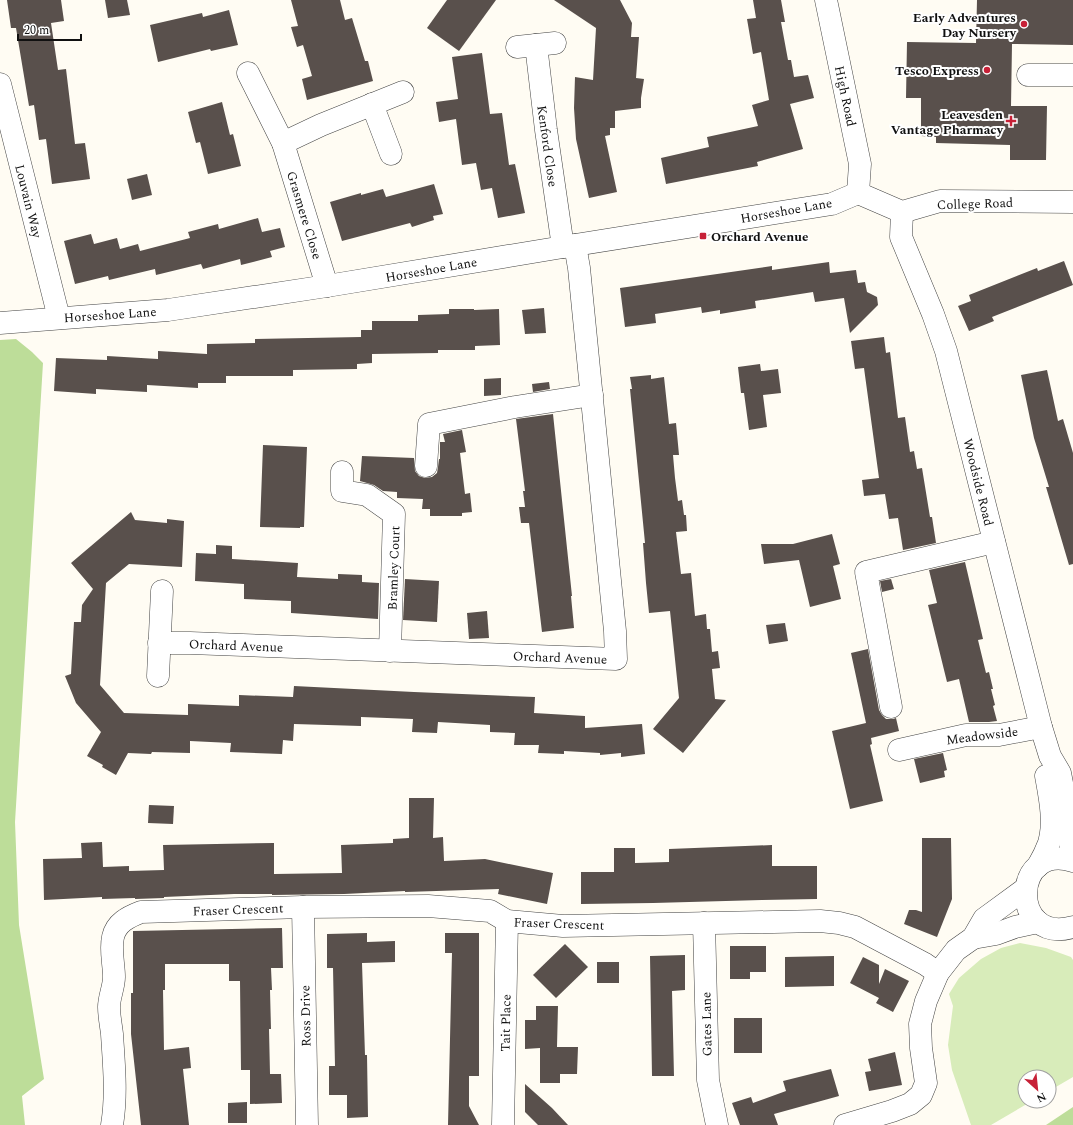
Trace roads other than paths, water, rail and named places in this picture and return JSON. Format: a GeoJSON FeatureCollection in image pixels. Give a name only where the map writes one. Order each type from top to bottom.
{"type":"FeatureCollection","features":[{"type":"Feature","properties":{"kind":"street","name":"High Road"},"geometry":{"type":"LineString","coordinates":[[826,0],[860,164],[858,193]]}},
{"type":"Feature","properties":{"kind":"street","name":"Kenford Close"},"geometry":{"type":"LineString","coordinates":[[536,45],[546,130],[569,246]]}},
{"type":"Feature","properties":{"kind":"street","name":"Grasmere Close"},"geometry":{"type":"LineString","coordinates":[[248,73],[283,143],[327,286]]}},
{"type":"Feature","properties":{"kind":"street"},"geometry":{"type":"LineString","coordinates":[[1028,75],[1073,75]]}},
{"type":"Feature","properties":{"kind":"street","name":"Louvain Way"},"geometry":{"type":"LineString","coordinates":[[0,84],[59,318]]}},
{"type":"Feature","properties":{"kind":"street"},"geometry":{"type":"LineString","coordinates":[[283,143],[321,125],[403,92]]}},
{"type":"Feature","properties":{"kind":"street"},"geometry":{"type":"LineString","coordinates":[[372,104],[391,154]]}},
{"type":"Feature","properties":{"kind":"street"},"geometry":{"type":"LineString","coordinates":[[858,193],[902,212]]}},
{"type":"Feature","properties":{"kind":"street","name":"Horseshoe Lane"},"geometry":{"type":"LineString","coordinates":[[0,323],[168,310],[327,286],[832,204],[858,193]]}},
{"type":"Feature","properties":{"kind":"street","name":"College Road"},"geometry":{"type":"LineString","coordinates":[[902,212],[940,201],[1073,202]]}},
{"type":"Feature","properties":{"kind":"street","name":"Woodside Road"},"geometry":{"type":"LineString","coordinates":[[902,212],[901,237],[931,308],[946,351],[1040,727],[1050,756],[1060,772],[1070,813],[1070,843],[1073,852]]}},
{"type":"Feature","properties":{"kind":"street","name":"Orchard Avenue"},"geometry":{"type":"LineString","coordinates":[[159,643],[616,659],[615,631],[579,268],[569,246]]}},
{"type":"Feature","properties":{"kind":"street"},"geometry":{"type":"LineString","coordinates":[[426,466],[429,424],[515,407],[592,395]]}},
{"type":"Feature","properties":{"kind":"street","name":"Bramley Court"},"geometry":{"type":"LineString","coordinates":[[342,472],[342,491],[367,495],[394,514],[390,651]]}},
{"type":"Feature","properties":{"kind":"street"},"geometry":{"type":"LineString","coordinates":[[891,707],[866,572],[994,542]]}},
{"type":"Feature","properties":{"kind":"street"},"geometry":{"type":"LineString","coordinates":[[158,676],[162,591]]}},
{"type":"Feature","properties":{"kind":"street","name":"Meadowside"},"geometry":{"type":"LineString","coordinates":[[899,750],[966,735],[999,735],[1040,727]]}},
{"type":"Feature","properties":{"kind":"street"},"geometry":{"type":"LineString","coordinates":[[1050,756],[1046,775],[1050,798],[1051,832],[1048,844],[1038,866],[1030,876],[1025,889],[1026,902],[1030,913],[1038,922],[1046,927],[1070,931]]}},
{"type":"Feature","properties":{"kind":"street"},"geometry":{"type":"LineString","coordinates":[[1038,866],[1047,861],[1057,859],[1067,859],[1073,861]]}},
{"type":"Feature","properties":{"kind":"street"},"geometry":{"type":"LineString","coordinates":[[845,1125],[892,1111],[910,1104],[921,1096],[926,1083],[921,1048],[920,1024],[926,1001],[938,974],[956,950],[973,938],[984,919],[1025,889]]}},
{"type":"Feature","properties":{"kind":"street","name":"Fraser Crescent"},"geometry":{"type":"LineString","coordinates":[[112,1125],[115,1078],[109,1007],[114,977],[112,954],[113,937],[117,927],[124,920],[141,912],[303,907],[428,906],[490,910],[507,921],[562,926],[704,922],[820,921],[855,926],[898,949],[938,974]]}},
{"type":"Feature","properties":{"kind":"street","name":"Ross Drive"},"geometry":{"type":"LineString","coordinates":[[303,907],[307,1125]]}},
{"type":"Feature","properties":{"kind":"street","name":"Tait Place"},"geometry":{"type":"LineString","coordinates":[[503,1125],[507,921]]}},
{"type":"Feature","properties":{"kind":"street","name":"Gates Lane"},"geometry":{"type":"LineString","coordinates":[[704,922],[708,1080],[717,1125]]}},
{"type":"Feature","properties":{"kind":"street"},"geometry":{"type":"LineString","coordinates":[[973,938],[996,934],[1015,927],[1038,922]]}},
{"type":"Feature","properties":{"kind":"place","name":"Early Adventures Day Nursery"},"geometry":{"type":"Point","coordinates":[1024,24]}},
{"type":"Feature","properties":{"kind":"place","name":"Tesco Express"},"geometry":{"type":"Point","coordinates":[987,70]}},
{"type":"Feature","properties":{"kind":"place","name":"Leavesden Vantage Pharmacy"},"geometry":{"type":"Point","coordinates":[1011,121]}},
{"type":"Feature","properties":{"kind":"place","name":"Orchard Avenue"},"geometry":{"type":"Point","coordinates":[703,236]}}]}
